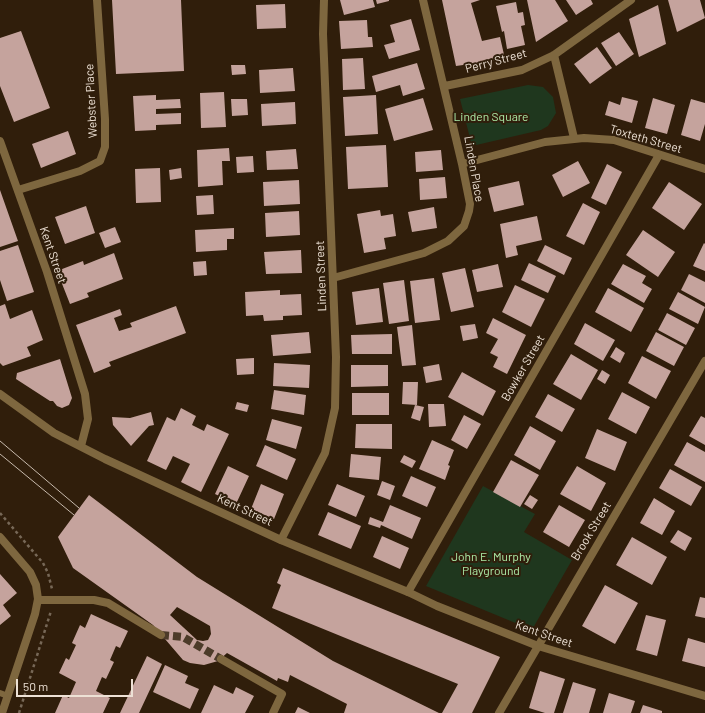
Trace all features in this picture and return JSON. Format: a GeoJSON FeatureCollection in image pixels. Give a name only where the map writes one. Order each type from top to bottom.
{"type":"FeatureCollection","features":[{"type":"Feature","properties":{"kind":"street","name":"Webster Place"},"geometry":{"type":"LineString","coordinates":[[18,190],[80,171],[100,160],[105,147],[105,120],[97,0]]}},
{"type":"Feature","properties":{"kind":"street","name":"Linden Street"},"geometry":{"type":"LineString","coordinates":[[282,540],[325,453],[332,430],[335,394],[333,278],[323,34],[324,0]]}},
{"type":"Feature","properties":{"kind":"street","name":"Linden Place"},"geometry":{"type":"LineString","coordinates":[[333,278],[424,254],[448,241],[464,226],[469,211],[470,204],[445,86],[423,0]]}},
{"type":"Feature","properties":{"kind":"street","name":"Perry Street"},"geometry":{"type":"LineString","coordinates":[[445,86],[522,70],[554,55],[631,0]]}},
{"type":"Feature","properties":{"kind":"street"},"geometry":{"type":"LineString","coordinates":[[554,55],[574,138]]}},
{"type":"Feature","properties":{"kind":"street","name":"Toxteth Street"},"geometry":{"type":"LineString","coordinates":[[462,164],[545,142],[574,138],[614,140],[705,169]]}},
{"type":"Feature","properties":{"kind":"street","name":"Kent Street"},"geometry":{"type":"LineString","coordinates":[[0,141],[47,272],[85,394],[88,419],[80,446],[282,540],[408,592],[437,606],[538,646],[705,696]]}},
{"type":"Feature","properties":{"kind":"street","name":"Bowker Street"},"geometry":{"type":"LineString","coordinates":[[408,592],[659,155]]}},
{"type":"Feature","properties":{"kind":"street","name":"Brook Street"},"geometry":{"type":"LineString","coordinates":[[499,713],[705,361]]}},
{"type":"Feature","properties":{"kind":"street"},"geometry":{"type":"LineString","coordinates":[[0,394],[40,424],[80,446]]}},
{"type":"Feature","properties":{"kind":"street"},"geometry":{"type":"LineString","coordinates":[[0,537],[30,572],[36,588],[38,600],[2,711]]}},
{"type":"Feature","properties":{"kind":"street"},"geometry":{"type":"LineString","coordinates":[[38,600],[94,600],[108,603],[161,635]]}},
{"type":"Feature","properties":{"kind":"street"},"geometry":{"type":"LineString","coordinates":[[221,659],[282,694],[273,713]]}},
{"type":"Feature","properties":{"kind":"lane"},"geometry":{"type":"LineString","coordinates":[[0,692],[8,696]]}},
{"type":"Feature","properties":{"kind":"path"},"geometry":{"type":"LineString","coordinates":[[0,513],[43,563],[52,586]]}},
{"type":"Feature","properties":{"kind":"path"},"geometry":{"type":"LineString","coordinates":[[19,713],[52,608]]}},
{"type":"Feature","properties":{"kind":"green space","name":"Linden Square"},"geometry":{"type":"Polygon","coordinates":[[[528,85],[543,87],[553,97],[556,113],[548,126],[541,130],[472,146],[460,99],[528,85]]]}},
{"type":"Feature","properties":{"kind":"green space","name":"John E. Murphy Playground"},"geometry":{"type":"Polygon","coordinates":[[[483,486],[535,514],[524,532],[572,560],[533,628],[530,629],[426,586],[483,486]]]}},
{"type":"Feature","properties":{"kind":"building"},"geometry":{"type":"Polygon","coordinates":[[[112,0],[181,0],[184,71],[116,74],[112,0]]]}},
{"type":"Feature","properties":{"kind":"building"},"geometry":{"type":"Polygon","coordinates":[[[340,0],[373,0],[375,7],[344,15],[340,0]]]}},
{"type":"Feature","properties":{"kind":"building"},"geometry":{"type":"Polygon","coordinates":[[[376,0],[389,0],[389,1],[377,4],[376,0]]]}},
{"type":"Feature","properties":{"kind":"building"},"geometry":{"type":"Polygon","coordinates":[[[442,0],[480,0],[471,3],[482,41],[500,37],[505,59],[456,66],[442,0]]]}},
{"type":"Feature","properties":{"kind":"building"},"geometry":{"type":"Polygon","coordinates":[[[527,0],[555,0],[568,21],[536,42],[527,0]]]}},
{"type":"Feature","properties":{"kind":"building"},"geometry":{"type":"Polygon","coordinates":[[[566,0],[591,0],[593,4],[576,15],[566,0]]]}},
{"type":"Feature","properties":{"kind":"building"},"geometry":{"type":"Polygon","coordinates":[[[668,0],[700,0],[705,18],[677,32],[668,0]]]}},
{"type":"Feature","properties":{"kind":"building"},"geometry":{"type":"Polygon","coordinates":[[[516,2],[518,13],[523,12],[525,25],[521,26],[525,45],[507,49],[504,31],[502,32],[496,6],[516,2]]]}},
{"type":"Feature","properties":{"kind":"building"},"geometry":{"type":"Polygon","coordinates":[[[285,4],[286,28],[257,29],[256,5],[285,4]]]}},
{"type":"Feature","properties":{"kind":"building"},"geometry":{"type":"Polygon","coordinates":[[[658,5],[666,44],[639,57],[629,19],[658,5]]]}},
{"type":"Feature","properties":{"kind":"building"},"geometry":{"type":"Polygon","coordinates":[[[411,19],[420,50],[389,59],[384,45],[395,42],[390,25],[411,19]]]}},
{"type":"Feature","properties":{"kind":"building"},"geometry":{"type":"Polygon","coordinates":[[[367,20],[368,37],[372,37],[373,47],[341,49],[339,21],[367,20]]]}},
{"type":"Feature","properties":{"kind":"building"},"geometry":{"type":"Polygon","coordinates":[[[21,31],[50,108],[14,122],[0,86],[0,38],[21,31]]]}},
{"type":"Feature","properties":{"kind":"building"},"geometry":{"type":"Polygon","coordinates":[[[619,32],[634,54],[616,66],[601,43],[619,32]]]}},
{"type":"Feature","properties":{"kind":"building"},"geometry":{"type":"Polygon","coordinates":[[[597,47],[612,68],[590,84],[574,64],[597,47]]]}},
{"type":"Feature","properties":{"kind":"building"},"geometry":{"type":"Polygon","coordinates":[[[363,58],[365,89],[343,90],[342,59],[363,58]]]}},
{"type":"Feature","properties":{"kind":"building"},"geometry":{"type":"Polygon","coordinates":[[[417,63],[425,89],[403,96],[400,85],[376,92],[372,76],[417,63]]]}},
{"type":"Feature","properties":{"kind":"building"},"geometry":{"type":"Polygon","coordinates":[[[231,65],[245,65],[246,74],[232,75],[231,65]]]}},
{"type":"Feature","properties":{"kind":"building"},"geometry":{"type":"Polygon","coordinates":[[[293,68],[295,91],[260,93],[259,70],[293,68]]]}},
{"type":"Feature","properties":{"kind":"building"},"geometry":{"type":"Polygon","coordinates":[[[224,92],[226,127],[201,128],[200,93],[224,92]]]}},
{"type":"Feature","properties":{"kind":"building"},"geometry":{"type":"Polygon","coordinates":[[[156,95],[156,100],[180,99],[181,108],[156,109],[156,114],[181,113],[181,124],[156,125],[156,130],[135,131],[133,96],[156,95]]]}},
{"type":"Feature","properties":{"kind":"building"},"geometry":{"type":"Polygon","coordinates":[[[376,95],[378,134],[345,136],[343,97],[376,95]]]}},
{"type":"Feature","properties":{"kind":"building"},"geometry":{"type":"Polygon","coordinates":[[[622,97],[638,101],[632,123],[605,115],[609,101],[620,105],[622,97]]]}},
{"type":"Feature","properties":{"kind":"building"},"geometry":{"type":"Polygon","coordinates":[[[423,98],[433,130],[394,141],[385,109],[423,98]]]}},
{"type":"Feature","properties":{"kind":"building"},"geometry":{"type":"Polygon","coordinates":[[[653,98],[675,105],[667,134],[645,128],[653,98]]]}},
{"type":"Feature","properties":{"kind":"building"},"geometry":{"type":"Polygon","coordinates":[[[231,99],[247,99],[248,115],[232,116],[231,99]]]}},
{"type":"Feature","properties":{"kind":"building"},"geometry":{"type":"Polygon","coordinates":[[[691,99],[705,103],[705,124],[700,141],[681,135],[691,99]]]}},
{"type":"Feature","properties":{"kind":"building"},"geometry":{"type":"Polygon","coordinates":[[[295,102],[296,124],[262,126],[261,104],[295,102]]]}},
{"type":"Feature","properties":{"kind":"building"},"geometry":{"type":"Polygon","coordinates":[[[68,131],[76,154],[41,168],[32,144],[68,131]]]}},
{"type":"Feature","properties":{"kind":"building"},"geometry":{"type":"Polygon","coordinates":[[[386,145],[388,187],[348,189],[346,147],[386,145]]]}},
{"type":"Feature","properties":{"kind":"building"},"geometry":{"type":"Polygon","coordinates":[[[229,148],[230,161],[222,161],[223,185],[198,187],[197,150],[229,148]]]}},
{"type":"Feature","properties":{"kind":"building"},"geometry":{"type":"Polygon","coordinates":[[[296,149],[298,169],[267,170],[266,151],[296,149]]]}},
{"type":"Feature","properties":{"kind":"building"},"geometry":{"type":"Polygon","coordinates":[[[441,150],[443,170],[416,172],[415,152],[441,150]]]}},
{"type":"Feature","properties":{"kind":"building"},"geometry":{"type":"Polygon","coordinates":[[[253,156],[254,172],[237,173],[236,157],[253,156]]]}},
{"type":"Feature","properties":{"kind":"building"},"geometry":{"type":"Polygon","coordinates":[[[578,161],[590,183],[563,197],[552,175],[578,161]]]}},
{"type":"Feature","properties":{"kind":"building"},"geometry":{"type":"Polygon","coordinates":[[[607,164],[622,172],[606,205],[591,198],[607,164]]]}},
{"type":"Feature","properties":{"kind":"building"},"geometry":{"type":"Polygon","coordinates":[[[160,168],[161,202],[136,203],[135,169],[160,168]]]}},
{"type":"Feature","properties":{"kind":"building"},"geometry":{"type":"Polygon","coordinates":[[[181,168],[182,178],[170,180],[169,170],[181,168]]]}},
{"type":"Feature","properties":{"kind":"building"},"geometry":{"type":"Polygon","coordinates":[[[445,177],[447,198],[420,200],[419,179],[445,177]]]}},
{"type":"Feature","properties":{"kind":"building"},"geometry":{"type":"Polygon","coordinates":[[[299,180],[300,204],[264,206],[263,182],[299,180]]]}},
{"type":"Feature","properties":{"kind":"building"},"geometry":{"type":"Polygon","coordinates":[[[519,181],[524,205],[494,212],[488,188],[519,181]]]}},
{"type":"Feature","properties":{"kind":"building"},"geometry":{"type":"Polygon","coordinates":[[[669,182],[702,204],[684,230],[652,208],[669,182]]]}},
{"type":"Feature","properties":{"kind":"building"},"geometry":{"type":"Polygon","coordinates":[[[0,190],[18,241],[0,247],[0,190]]]}},
{"type":"Feature","properties":{"kind":"building"},"geometry":{"type":"Polygon","coordinates":[[[213,195],[214,214],[197,215],[196,196],[213,195]]]}},
{"type":"Feature","properties":{"kind":"building"},"geometry":{"type":"Polygon","coordinates":[[[583,203],[600,212],[584,245],[566,236],[583,203]]]}},
{"type":"Feature","properties":{"kind":"building"},"geometry":{"type":"Polygon","coordinates":[[[86,206],[95,233],[65,244],[55,217],[86,206]]]}},
{"type":"Feature","properties":{"kind":"building"},"geometry":{"type":"Polygon","coordinates":[[[434,207],[437,228],[412,232],[408,212],[434,207]]]}},
{"type":"Feature","properties":{"kind":"building"},"geometry":{"type":"Polygon","coordinates":[[[380,210],[381,216],[393,214],[396,236],[384,238],[386,249],[364,253],[357,214],[380,210]]]}},
{"type":"Feature","properties":{"kind":"building"},"geometry":{"type":"Polygon","coordinates":[[[299,211],[300,235],[266,237],[265,213],[299,211]]]}},
{"type":"Feature","properties":{"kind":"building"},"geometry":{"type":"Polygon","coordinates":[[[537,216],[542,240],[516,246],[518,255],[506,258],[500,224],[537,216]]]}},
{"type":"Feature","properties":{"kind":"building"},"geometry":{"type":"Polygon","coordinates":[[[115,227],[121,242],[105,248],[99,233],[115,227]]]}},
{"type":"Feature","properties":{"kind":"building"},"geometry":{"type":"Polygon","coordinates":[[[234,228],[234,239],[227,239],[227,250],[196,252],[195,230],[234,228]]]}},
{"type":"Feature","properties":{"kind":"building"},"geometry":{"type":"Polygon","coordinates":[[[643,230],[675,252],[658,277],[626,255],[643,230]]]}},
{"type":"Feature","properties":{"kind":"building"},"geometry":{"type":"Polygon","coordinates":[[[704,243],[705,244],[705,271],[693,266],[704,243]]]}},
{"type":"Feature","properties":{"kind":"building"},"geometry":{"type":"Polygon","coordinates":[[[18,245],[34,292],[7,301],[0,280],[0,251],[18,245]]]}},
{"type":"Feature","properties":{"kind":"building"},"geometry":{"type":"Polygon","coordinates":[[[545,245],[572,258],[564,275],[537,261],[545,245]]]}},
{"type":"Feature","properties":{"kind":"building"},"geometry":{"type":"Polygon","coordinates":[[[301,250],[302,273],[266,274],[264,252],[301,250]]]}},
{"type":"Feature","properties":{"kind":"building"},"geometry":{"type":"Polygon","coordinates":[[[114,253],[123,279],[87,293],[89,297],[70,304],[57,271],[83,261],[84,265],[114,253]]]}},
{"type":"Feature","properties":{"kind":"building"},"geometry":{"type":"Polygon","coordinates":[[[206,261],[207,275],[194,276],[193,262],[206,261]]]}},
{"type":"Feature","properties":{"kind":"building"},"geometry":{"type":"Polygon","coordinates":[[[529,263],[556,276],[548,293],[521,280],[529,263]]]}},
{"type":"Feature","properties":{"kind":"building"},"geometry":{"type":"Polygon","coordinates":[[[498,264],[503,287],[477,292],[472,270],[498,264]]]}},
{"type":"Feature","properties":{"kind":"building"},"geometry":{"type":"Polygon","coordinates":[[[623,264],[646,276],[642,283],[652,289],[644,303],[611,284],[623,264]]]}},
{"type":"Feature","properties":{"kind":"building"},"geometry":{"type":"Polygon","coordinates":[[[465,268],[474,307],[451,312],[442,273],[465,268]]]}},
{"type":"Feature","properties":{"kind":"building"},"geometry":{"type":"Polygon","coordinates":[[[689,274],[705,282],[705,303],[681,290],[689,274]]]}},
{"type":"Feature","properties":{"kind":"building"},"geometry":{"type":"Polygon","coordinates":[[[434,278],[440,320],[415,323],[410,281],[434,278]]]}},
{"type":"Feature","properties":{"kind":"building"},"geometry":{"type":"Polygon","coordinates":[[[404,280],[409,321],[389,324],[383,283],[404,280]]]}},
{"type":"Feature","properties":{"kind":"building"},"geometry":{"type":"Polygon","coordinates":[[[515,285],[545,299],[531,327],[502,312],[515,285]]]}},
{"type":"Feature","properties":{"kind":"building"},"geometry":{"type":"Polygon","coordinates":[[[379,288],[383,322],[356,325],[352,292],[379,288]]]}},
{"type":"Feature","properties":{"kind":"building"},"geometry":{"type":"Polygon","coordinates":[[[608,288],[644,308],[631,332],[595,312],[608,288]]]}},
{"type":"Feature","properties":{"kind":"building"},"geometry":{"type":"Polygon","coordinates":[[[280,290],[280,295],[301,294],[302,315],[283,316],[283,320],[264,321],[263,315],[246,316],[245,292],[280,290]]]}},
{"type":"Feature","properties":{"kind":"building"},"geometry":{"type":"Polygon","coordinates":[[[678,292],[705,307],[698,324],[669,309],[678,292]]]}},
{"type":"Feature","properties":{"kind":"building"},"geometry":{"type":"Polygon","coordinates":[[[5,304],[10,319],[32,310],[43,340],[27,347],[31,356],[3,366],[0,363],[0,306],[5,304]]]}},
{"type":"Feature","properties":{"kind":"building"},"geometry":{"type":"Polygon","coordinates":[[[176,306],[186,333],[109,362],[111,366],[94,373],[76,325],[120,309],[122,315],[114,318],[119,331],[132,327],[130,323],[176,306]]]}},
{"type":"Feature","properties":{"kind":"building"},"geometry":{"type":"Polygon","coordinates":[[[667,313],[695,328],[686,345],[658,330],[667,313]]]}},
{"type":"Feature","properties":{"kind":"building"},"geometry":{"type":"Polygon","coordinates":[[[493,318],[526,335],[507,374],[493,367],[498,357],[490,353],[498,339],[486,333],[493,318]]]}},
{"type":"Feature","properties":{"kind":"building"},"geometry":{"type":"Polygon","coordinates":[[[585,323],[615,340],[603,361],[574,344],[585,323]]]}},
{"type":"Feature","properties":{"kind":"building"},"geometry":{"type":"Polygon","coordinates":[[[475,324],[478,338],[463,341],[460,326],[475,324]]]}},
{"type":"Feature","properties":{"kind":"building"},"geometry":{"type":"Polygon","coordinates":[[[412,325],[416,365],[402,366],[397,327],[412,325]]]}},
{"type":"Feature","properties":{"kind":"building"},"geometry":{"type":"Polygon","coordinates":[[[309,332],[311,353],[273,356],[271,335],[309,332]]]}},
{"type":"Feature","properties":{"kind":"building"},"geometry":{"type":"Polygon","coordinates":[[[656,332],[684,347],[674,366],[646,351],[656,332]]]}},
{"type":"Feature","properties":{"kind":"building"},"geometry":{"type":"Polygon","coordinates":[[[392,334],[392,354],[352,354],[351,335],[392,334]]]}},
{"type":"Feature","properties":{"kind":"building"},"geometry":{"type":"Polygon","coordinates":[[[616,347],[625,353],[620,363],[610,357],[616,347]]]}},
{"type":"Feature","properties":{"kind":"building"},"geometry":{"type":"Polygon","coordinates":[[[571,354],[598,370],[581,400],[553,384],[571,354]]]}},
{"type":"Feature","properties":{"kind":"building"},"geometry":{"type":"Polygon","coordinates":[[[642,356],[671,371],[656,399],[628,383],[642,356]]]}},
{"type":"Feature","properties":{"kind":"building"},"geometry":{"type":"Polygon","coordinates":[[[254,358],[254,374],[237,375],[236,359],[254,358]]]}},
{"type":"Feature","properties":{"kind":"building"},"geometry":{"type":"Polygon","coordinates":[[[60,359],[72,398],[69,405],[62,408],[16,379],[17,373],[60,359]]]}},
{"type":"Feature","properties":{"kind":"building"},"geometry":{"type":"Polygon","coordinates":[[[274,363],[310,365],[309,388],[273,386],[274,363]]]}},
{"type":"Feature","properties":{"kind":"building"},"geometry":{"type":"Polygon","coordinates":[[[439,364],[442,380],[426,383],[423,367],[439,364]]]}},
{"type":"Feature","properties":{"kind":"building"},"geometry":{"type":"Polygon","coordinates":[[[351,365],[388,365],[388,386],[351,387],[351,365]]]}},
{"type":"Feature","properties":{"kind":"building"},"geometry":{"type":"Polygon","coordinates":[[[602,370],[610,375],[605,384],[597,379],[602,370]]]}},
{"type":"Feature","properties":{"kind":"building"},"geometry":{"type":"Polygon","coordinates":[[[462,372],[496,391],[483,416],[448,397],[462,372]]]}},
{"type":"Feature","properties":{"kind":"building"},"geometry":{"type":"Polygon","coordinates":[[[403,382],[418,382],[417,405],[402,404],[403,382]]]}},
{"type":"Feature","properties":{"kind":"building"},"geometry":{"type":"Polygon","coordinates":[[[274,390],[306,395],[304,415],[271,409],[274,390]]]}},
{"type":"Feature","properties":{"kind":"building"},"geometry":{"type":"Polygon","coordinates":[[[622,392],[650,407],[636,434],[608,419],[622,392]]]}},
{"type":"Feature","properties":{"kind":"building"},"geometry":{"type":"Polygon","coordinates":[[[352,393],[389,393],[389,415],[352,415],[352,393]]]}},
{"type":"Feature","properties":{"kind":"building"},"geometry":{"type":"Polygon","coordinates":[[[548,394],[575,409],[562,432],[535,417],[548,394]]]}},
{"type":"Feature","properties":{"kind":"building"},"geometry":{"type":"Polygon","coordinates":[[[237,402],[249,405],[247,412],[235,409],[237,402]]]}},
{"type":"Feature","properties":{"kind":"building"},"geometry":{"type":"Polygon","coordinates":[[[428,404],[444,404],[446,426],[429,427],[428,404]]]}},
{"type":"Feature","properties":{"kind":"building"},"geometry":{"type":"Polygon","coordinates":[[[415,405],[424,407],[420,421],[411,418],[415,405]]]}},
{"type":"Feature","properties":{"kind":"building"},"geometry":{"type":"Polygon","coordinates":[[[181,408],[196,416],[192,425],[204,431],[207,424],[229,434],[201,492],[181,482],[190,464],[173,456],[166,470],[147,461],[167,417],[175,421],[181,408]]]}},
{"type":"Feature","properties":{"kind":"building"},"geometry":{"type":"Polygon","coordinates":[[[151,412],[154,425],[149,426],[131,446],[113,425],[112,417],[130,418],[151,412]]]}},
{"type":"Feature","properties":{"kind":"building"},"geometry":{"type":"Polygon","coordinates":[[[464,415],[481,424],[467,449],[451,440],[464,415]]]}},
{"type":"Feature","properties":{"kind":"building"},"geometry":{"type":"Polygon","coordinates":[[[701,416],[705,418],[705,445],[689,436],[701,416]]]}},
{"type":"Feature","properties":{"kind":"building"},"geometry":{"type":"Polygon","coordinates":[[[272,419],[302,427],[296,449],[266,440],[272,419]]]}},
{"type":"Feature","properties":{"kind":"building"},"geometry":{"type":"Polygon","coordinates":[[[356,424],[392,424],[392,449],[355,448],[356,424]]]}},
{"type":"Feature","properties":{"kind":"building"},"geometry":{"type":"Polygon","coordinates":[[[530,426],[556,441],[540,470],[514,455],[530,426]]]}},
{"type":"Feature","properties":{"kind":"building"},"geometry":{"type":"Polygon","coordinates":[[[597,429],[627,442],[615,471],[585,458],[597,429]]]}},
{"type":"Feature","properties":{"kind":"building"},"geometry":{"type":"Polygon","coordinates":[[[432,440],[454,450],[448,465],[450,466],[445,480],[419,469],[432,440]]]}},
{"type":"Feature","properties":{"kind":"building"},"geometry":{"type":"Polygon","coordinates":[[[687,442],[705,452],[705,482],[674,465],[687,442]]]}},
{"type":"Feature","properties":{"kind":"building"},"geometry":{"type":"Polygon","coordinates":[[[265,445],[296,459],[287,480],[256,466],[265,445]]]}},
{"type":"Feature","properties":{"kind":"building"},"geometry":{"type":"Polygon","coordinates":[[[351,454],[381,457],[379,480],[349,477],[351,454]]]}},
{"type":"Feature","properties":{"kind":"building"},"geometry":{"type":"Polygon","coordinates":[[[404,455],[416,461],[412,468],[400,462],[404,455]]]}},
{"type":"Feature","properties":{"kind":"building"},"geometry":{"type":"Polygon","coordinates":[[[511,460],[539,475],[520,507],[493,492],[511,460]]]}},
{"type":"Feature","properties":{"kind":"building"},"geometry":{"type":"Polygon","coordinates":[[[228,466],[249,476],[236,504],[215,494],[228,466]]]}},
{"type":"Feature","properties":{"kind":"building"},"geometry":{"type":"Polygon","coordinates":[[[577,466],[606,483],[591,511],[560,494],[577,466]]]}},
{"type":"Feature","properties":{"kind":"building"},"geometry":{"type":"Polygon","coordinates":[[[670,469],[702,487],[691,506],[659,488],[670,469]]]}},
{"type":"Feature","properties":{"kind":"building"},"geometry":{"type":"Polygon","coordinates":[[[411,476],[436,487],[427,507],[402,496],[411,476]]]}},
{"type":"Feature","properties":{"kind":"building"},"geometry":{"type":"Polygon","coordinates":[[[382,481],[395,486],[390,500],[377,495],[382,481]]]}},
{"type":"Feature","properties":{"kind":"building"},"geometry":{"type":"Polygon","coordinates":[[[261,484],[284,494],[274,519],[251,509],[261,484]]]}},
{"type":"Feature","properties":{"kind":"building"},"geometry":{"type":"Polygon","coordinates":[[[337,484],[365,496],[356,517],[328,505],[337,484]]]}},
{"type":"Feature","properties":{"kind":"building"},"geometry":{"type":"Polygon","coordinates":[[[89,495],[197,577],[333,661],[439,713],[344,713],[347,704],[290,675],[288,682],[278,678],[277,681],[227,653],[218,661],[204,665],[190,663],[183,660],[153,625],[73,568],[58,537],[89,495]],[[177,607],[170,615],[197,640],[208,640],[211,634],[210,626],[177,607]]]}},
{"type":"Feature","properties":{"kind":"building"},"geometry":{"type":"Polygon","coordinates":[[[530,495],[538,500],[532,509],[524,504],[530,495]]]}},
{"type":"Feature","properties":{"kind":"building"},"geometry":{"type":"Polygon","coordinates":[[[654,498],[675,511],[662,535],[640,523],[654,498]]]}},
{"type":"Feature","properties":{"kind":"building"},"geometry":{"type":"Polygon","coordinates":[[[390,505],[421,518],[412,539],[381,525],[380,528],[368,524],[370,517],[383,522],[390,505]]]}},
{"type":"Feature","properties":{"kind":"building"},"geometry":{"type":"Polygon","coordinates":[[[559,505],[585,520],[569,547],[543,532],[559,505]]]}},
{"type":"Feature","properties":{"kind":"building"},"geometry":{"type":"Polygon","coordinates":[[[328,512],[361,526],[351,549],[318,535],[328,512]]]}},
{"type":"Feature","properties":{"kind":"building"},"geometry":{"type":"Polygon","coordinates":[[[678,530],[692,538],[685,551],[670,542],[678,530]]]}},
{"type":"Feature","properties":{"kind":"building"},"geometry":{"type":"Polygon","coordinates":[[[382,536],[409,548],[400,569],[373,557],[382,536]]]}},
{"type":"Feature","properties":{"kind":"building"},"geometry":{"type":"Polygon","coordinates":[[[632,537],[667,557],[652,585],[616,565],[632,537]]]}},
{"type":"Feature","properties":{"kind":"building"},"geometry":{"type":"Polygon","coordinates":[[[283,568],[500,657],[472,713],[442,713],[458,684],[272,608],[281,585],[277,583],[283,568]]]}},
{"type":"Feature","properties":{"kind":"building"},"geometry":{"type":"Polygon","coordinates":[[[0,574],[17,593],[3,605],[11,616],[0,625],[0,574]]]}},
{"type":"Feature","properties":{"kind":"building"},"geometry":{"type":"Polygon","coordinates":[[[605,585],[638,603],[615,644],[582,626],[605,585]]]}},
{"type":"Feature","properties":{"kind":"building"},"geometry":{"type":"Polygon","coordinates":[[[700,597],[705,598],[705,618],[695,616],[700,597]]]}},
{"type":"Feature","properties":{"kind":"building"},"geometry":{"type":"Polygon","coordinates":[[[91,614],[128,631],[120,648],[116,646],[110,660],[114,662],[106,679],[102,677],[96,691],[110,698],[103,713],[55,713],[63,695],[69,698],[76,682],[59,673],[66,658],[69,660],[76,645],[72,643],[80,625],[85,628],[91,614]]]}},
{"type":"Feature","properties":{"kind":"building"},"geometry":{"type":"Polygon","coordinates":[[[646,615],[666,620],[657,656],[636,650],[646,615]]]}},
{"type":"Feature","properties":{"kind":"building"},"geometry":{"type":"Polygon","coordinates":[[[688,638],[705,643],[705,667],[682,661],[688,638]]]}},
{"type":"Feature","properties":{"kind":"building"},"geometry":{"type":"Polygon","coordinates":[[[147,656],[162,664],[139,713],[120,713],[147,656]]]}},
{"type":"Feature","properties":{"kind":"building"},"geometry":{"type":"Polygon","coordinates":[[[165,665],[188,676],[185,683],[199,689],[190,709],[153,692],[165,665]]]}},
{"type":"Feature","properties":{"kind":"building"},"geometry":{"type":"Polygon","coordinates":[[[540,671],[565,679],[554,713],[545,713],[529,708],[540,671]]]}},
{"type":"Feature","properties":{"kind":"building"},"geometry":{"type":"Polygon","coordinates":[[[573,682],[596,689],[589,713],[563,713],[573,682]]]}},
{"type":"Feature","properties":{"kind":"building"},"geometry":{"type":"Polygon","coordinates":[[[214,685],[233,694],[236,687],[254,696],[245,713],[201,713],[214,685]]]}},
{"type":"Feature","properties":{"kind":"building"},"geometry":{"type":"Polygon","coordinates":[[[609,693],[635,701],[631,713],[603,713],[609,693]]]}},
{"type":"Feature","properties":{"kind":"building"},"geometry":{"type":"Polygon","coordinates":[[[643,705],[662,711],[662,713],[640,713],[643,705]]]}},
{"type":"Feature","properties":{"kind":"building"},"geometry":{"type":"Polygon","coordinates":[[[298,707],[310,713],[295,713],[298,707]]]}},
{"type":"Feature","properties":{"kind":"tunnel"},"geometry":{"type":"LineString","coordinates":[[161,635],[183,637],[221,659]]}},
{"type":"Feature","properties":{"kind":"tram line"},"geometry":{"type":"LineString","coordinates":[[0,441],[79,508]]}},
{"type":"Feature","properties":{"kind":"tram line"},"geometry":{"type":"LineString","coordinates":[[0,454],[74,515]]}}]}
